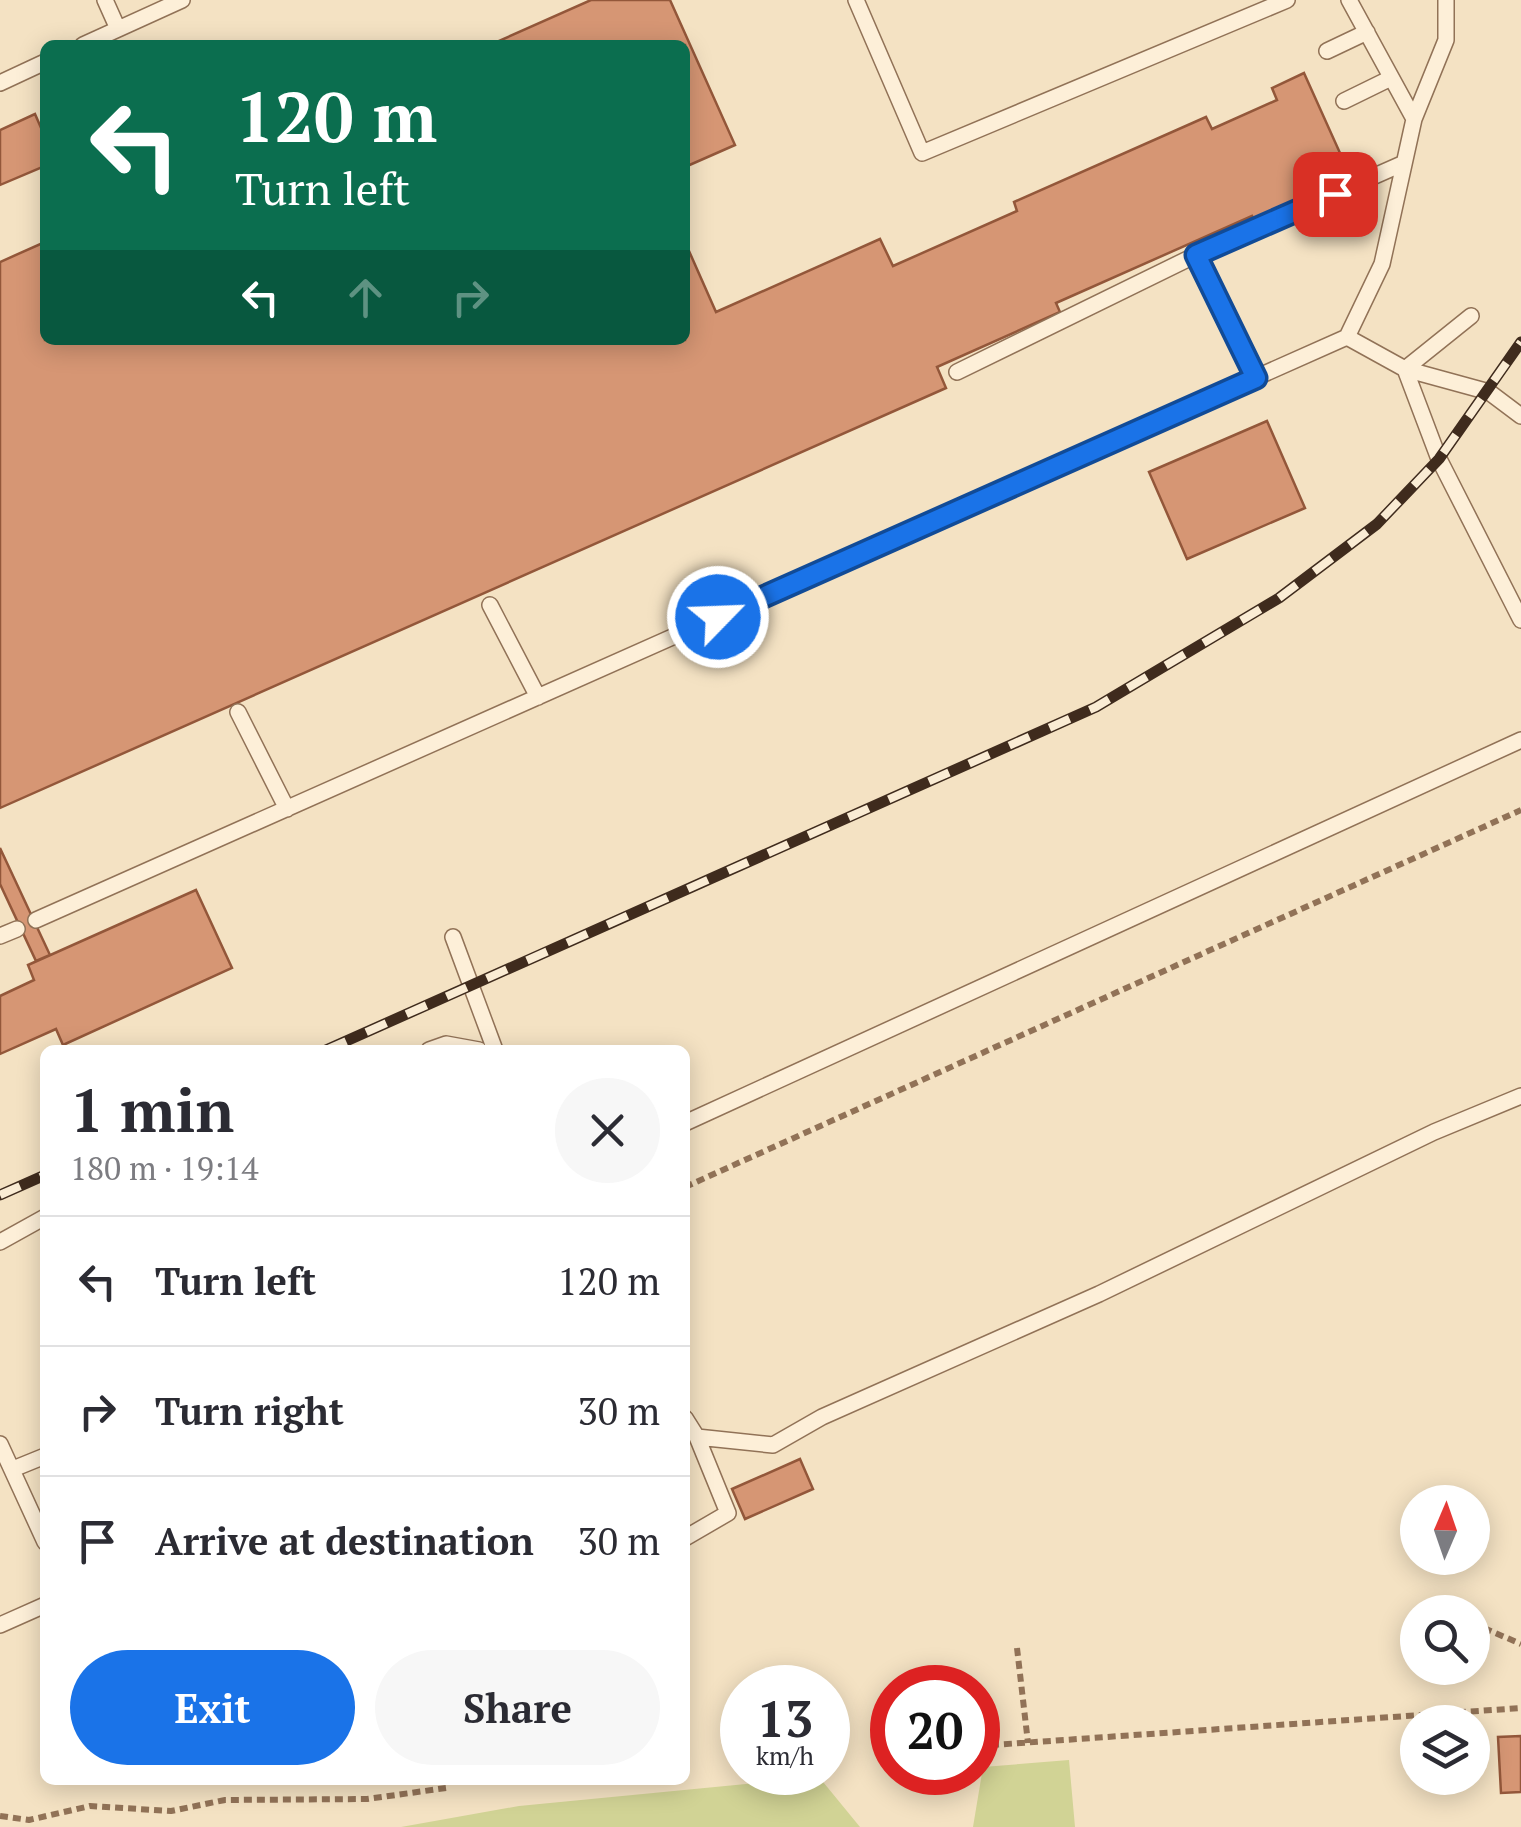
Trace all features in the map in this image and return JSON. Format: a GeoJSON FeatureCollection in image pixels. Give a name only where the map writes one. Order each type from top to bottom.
{"type":"FeatureCollection","features":[{"type":"Feature","properties":{"kind":"lane"},"geometry":{"type":"LineString","coordinates":[[104,0],[118,29]]}},
{"type":"Feature","properties":{"kind":"lane"},"geometry":{"type":"LineString","coordinates":[[94,40],[182,0]]}},
{"type":"Feature","properties":{"kind":"lane"},"geometry":{"type":"LineString","coordinates":[[856,0],[922,152],[1287,0]]}},
{"type":"Feature","properties":{"kind":"lane"},"geometry":{"type":"LineString","coordinates":[[1349,0],[1414,120]]}},
{"type":"Feature","properties":{"kind":"lane"},"geometry":{"type":"LineString","coordinates":[[36,920],[1347,337],[1382,264],[1414,120],[1446,40],[1446,0]]}},
{"type":"Feature","properties":{"kind":"lane"},"geometry":{"type":"LineString","coordinates":[[1326,51],[1366,32]]}},
{"type":"Feature","properties":{"kind":"lane"},"geometry":{"type":"LineString","coordinates":[[0,83],[40,64]]}},
{"type":"Feature","properties":{"kind":"lane"},"geometry":{"type":"LineString","coordinates":[[1344,102],[1391,78]]}},
{"type":"Feature","properties":{"kind":"lane"},"geometry":{"type":"LineString","coordinates":[[956,372],[1196,255],[1404,163]]}},
{"type":"Feature","properties":{"kind":"lane"},"geometry":{"type":"LineString","coordinates":[[1196,255],[1256,378]]}},
{"type":"Feature","properties":{"kind":"lane"},"geometry":{"type":"LineString","coordinates":[[1405,370],[1471,316]]}},
{"type":"Feature","properties":{"kind":"lane"},"geometry":{"type":"LineString","coordinates":[[1347,337],[1405,370],[1488,392],[1521,416]]}},
{"type":"Feature","properties":{"kind":"lane"},"geometry":{"type":"LineString","coordinates":[[1405,370],[1439,459],[1521,620]]}},
{"type":"Feature","properties":{"kind":"lane"},"geometry":{"type":"LineString","coordinates":[[490,605],[538,697]]}},
{"type":"Feature","properties":{"kind":"lane"},"geometry":{"type":"LineString","coordinates":[[238,712],[287,809]]}},
{"type":"Feature","properties":{"kind":"lane"},"geometry":{"type":"LineString","coordinates":[[690,1120],[1521,740]]}},
{"type":"Feature","properties":{"kind":"lane"},"geometry":{"type":"LineString","coordinates":[[0,936],[17,929]]}},
{"type":"Feature","properties":{"kind":"lane"},"geometry":{"type":"LineString","coordinates":[[452,937],[493,1045]]}},
{"type":"Feature","properties":{"kind":"lane"},"geometry":{"type":"LineString","coordinates":[[696,1436],[773,1445],[822,1417],[1098,1294],[1434,1132],[1521,1096]]}},
{"type":"Feature","properties":{"kind":"lane"},"geometry":{"type":"LineString","coordinates":[[0,1242],[40,1220]]}},
{"type":"Feature","properties":{"kind":"lane"},"geometry":{"type":"LineString","coordinates":[[690,1426],[728,1513],[690,1535]]}},
{"type":"Feature","properties":{"kind":"lane"},"geometry":{"type":"LineString","coordinates":[[0,1444],[40,1531]]}},
{"type":"Feature","properties":{"kind":"lane"},"geometry":{"type":"LineString","coordinates":[[12,1469],[40,1458]]}},
{"type":"Feature","properties":{"kind":"lane"},"geometry":{"type":"LineString","coordinates":[[0,1625],[40,1607]]}},
{"type":"Feature","properties":{"kind":"path"},"geometry":{"type":"LineString","coordinates":[[690,1184],[1521,810]]}},
{"type":"Feature","properties":{"kind":"path"},"geometry":{"type":"LineString","coordinates":[[1490,1631],[1521,1644]]}},
{"type":"Feature","properties":{"kind":"path"},"geometry":{"type":"LineString","coordinates":[[1017,1648],[1028,1743]]}},
{"type":"Feature","properties":{"kind":"path"},"geometry":{"type":"LineString","coordinates":[[1000,1745],[1521,1708]]}},
{"type":"Feature","properties":{"kind":"path"},"geometry":{"type":"LineString","coordinates":[[0,1816],[29,1820],[90,1806],[171,1811],[225,1800],[368,1800],[446,1788]]}},
{"type":"Feature","properties":{"kind":"green space"},"geometry":{"type":"Polygon","coordinates":[[[1069,1760],[1075,1827],[973,1827],[978,1795],[1000,1795],[1000,1766],[1069,1760]]]}},
{"type":"Feature","properties":{"kind":"green space"},"geometry":{"type":"Polygon","coordinates":[[[720,1787],[720,1795],[834,1795],[860,1827],[401,1827],[519,1806],[720,1787]]]}},
{"type":"Feature","properties":{"kind":"building"},"geometry":{"type":"Polygon","coordinates":[[[591,0],[670,0],[688,40],[501,40],[591,0]]]}},
{"type":"Feature","properties":{"kind":"building"},"geometry":{"type":"Polygon","coordinates":[[[690,45],[735,145],[690,165],[690,45]]]}},
{"type":"Feature","properties":{"kind":"building"},"geometry":{"type":"Polygon","coordinates":[[[1304,73],[1349,173],[1320,185],[1325,197],[1257,227],[1252,216],[1056,303],[1060,312],[937,367],[946,388],[0,808],[0,262],[40,244],[40,345],[690,345],[690,253],[716,312],[880,239],[893,266],[1017,211],[1014,202],[1206,117],[1212,129],[1277,100],[1272,88],[1304,73]]]}},
{"type":"Feature","properties":{"kind":"building"},"geometry":{"type":"Polygon","coordinates":[[[35,114],[40,126],[40,168],[0,185],[0,130],[35,114]]]}},
{"type":"Feature","properties":{"kind":"building"},"geometry":{"type":"Polygon","coordinates":[[[1267,421],[1305,508],[1187,559],[1149,472],[1267,421]]]}},
{"type":"Feature","properties":{"kind":"building"},"geometry":{"type":"Polygon","coordinates":[[[0,848],[50,955],[36,961],[0,884],[0,848]]]}},
{"type":"Feature","properties":{"kind":"building"},"geometry":{"type":"Polygon","coordinates":[[[196,890],[232,968],[63,1045],[56,1029],[0,1054],[0,996],[34,980],[28,965],[196,890]]]}},
{"type":"Feature","properties":{"kind":"building"},"geometry":{"type":"Polygon","coordinates":[[[800,1459],[813,1489],[745,1519],[732,1489],[800,1459]]]}},
{"type":"Feature","properties":{"kind":"building"},"geometry":{"type":"Polygon","coordinates":[[[1521,1736],[1521,1792],[1501,1793],[1498,1737],[1521,1736]]]}},
{"type":"Feature","properties":{"kind":"railway"},"geometry":{"type":"LineString","coordinates":[[337,1045],[1096,707],[1279,598],[1377,524],[1439,459],[1521,342]]}},
{"type":"Feature","properties":{"kind":"railway"},"geometry":{"type":"LineString","coordinates":[[0,1195],[40,1177]]}},
{"type":"Feature","properties":{"kind":"route"},"geometry":{"type":"LineString","coordinates":[[718,617],[1256,378],[1196,255],[1335,194]]}}]}
